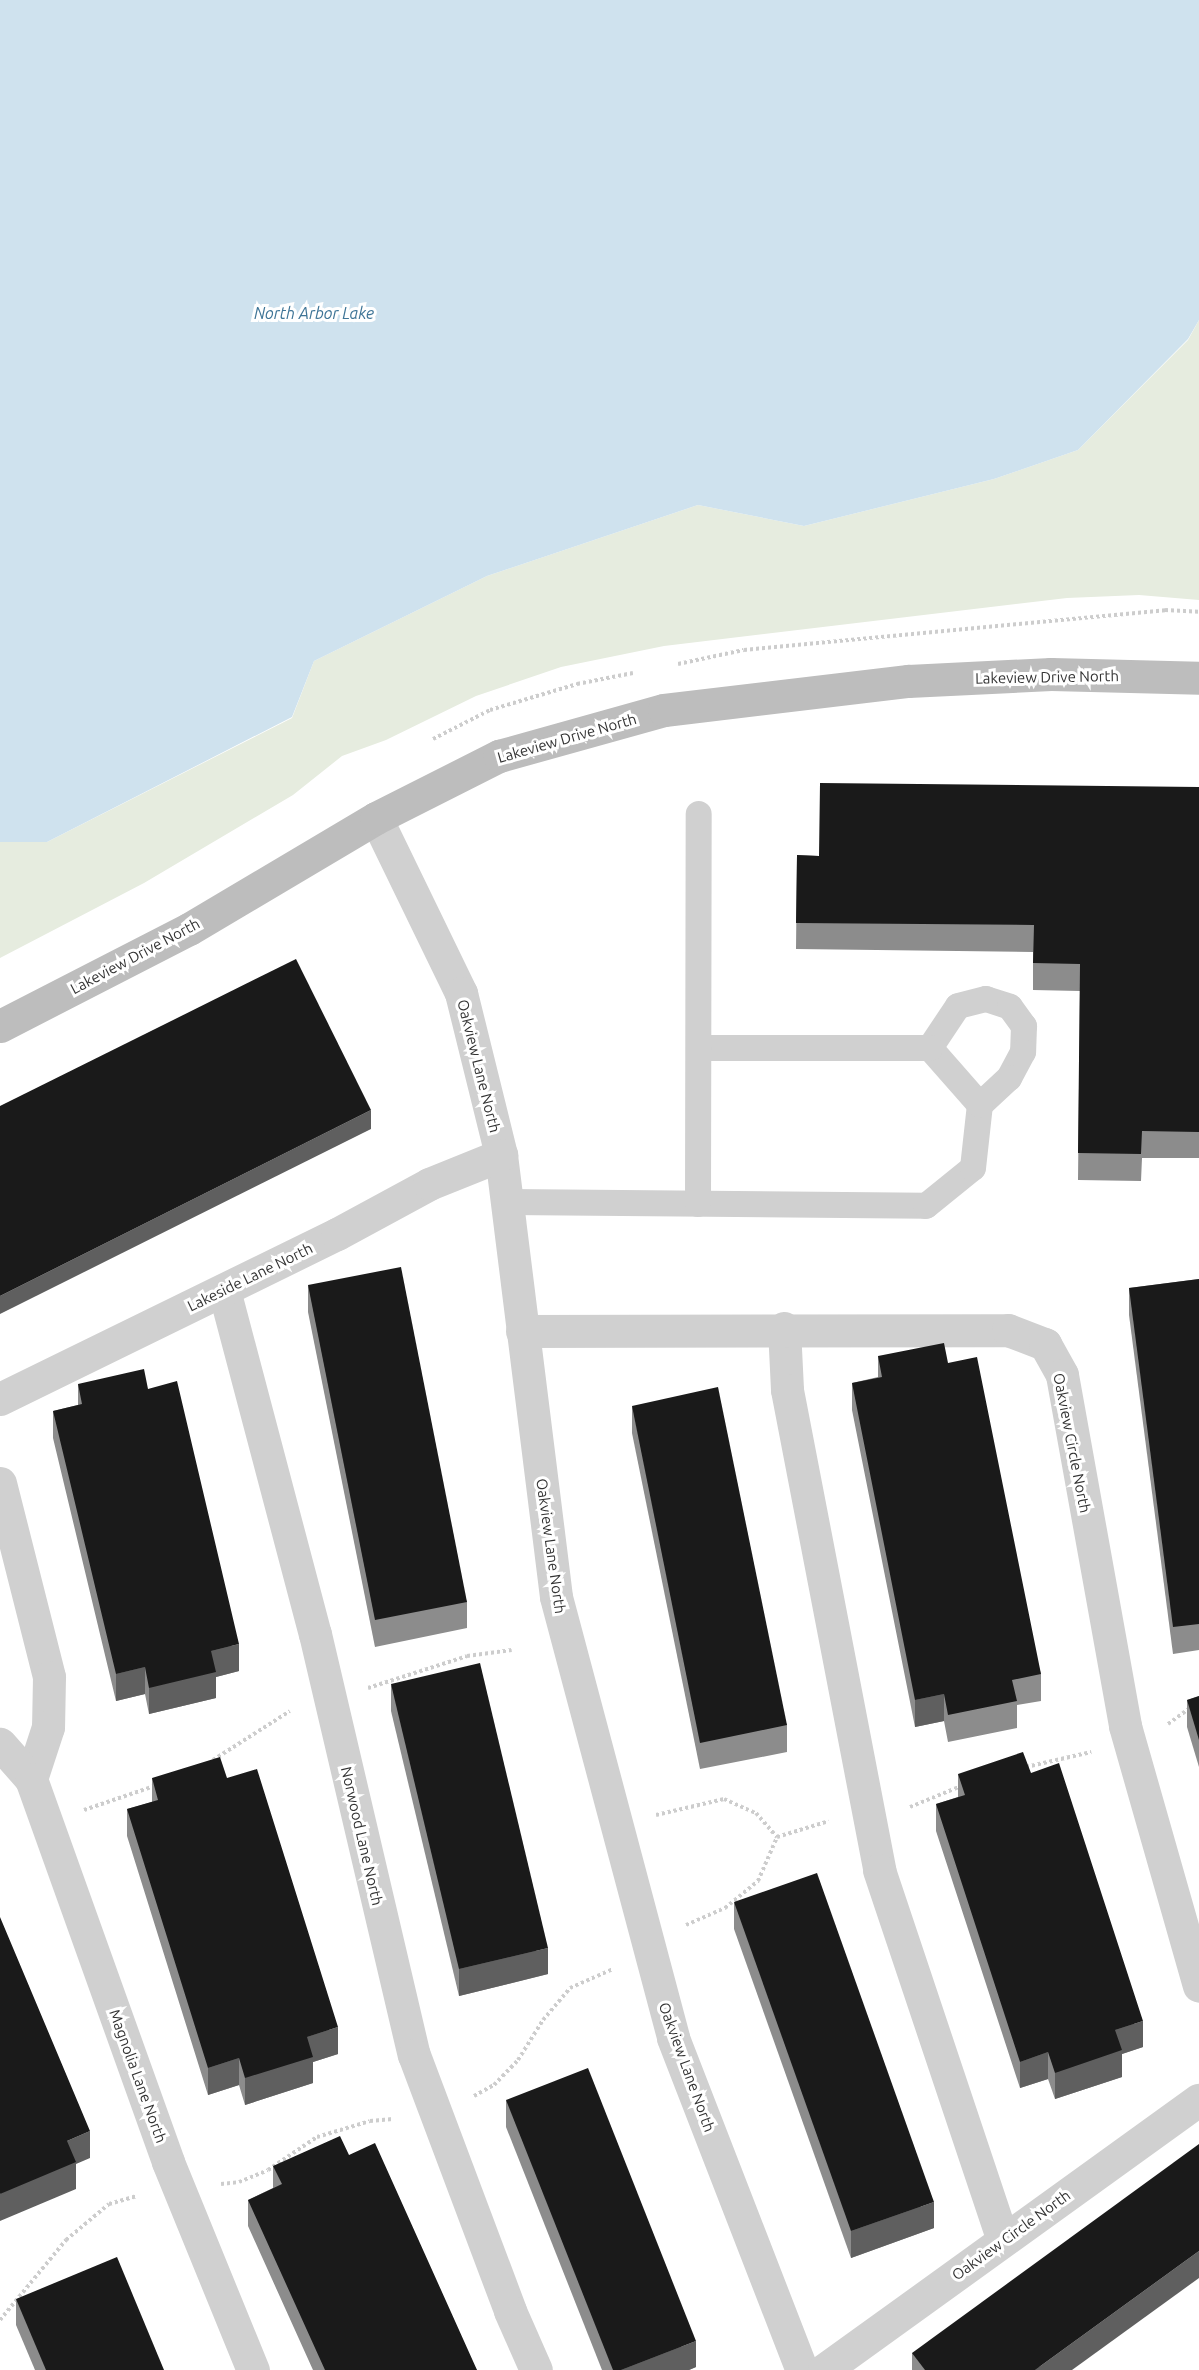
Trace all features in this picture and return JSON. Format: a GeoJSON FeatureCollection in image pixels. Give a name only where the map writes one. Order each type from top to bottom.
{"type":"FeatureCollection","features":[{"type":"Feature","properties":{"kind":"street","name":"Lakeview Drive North"},"geometry":{"type":"LineString","coordinates":[[0,1026],[189,929],[376,818],[499,756],[664,710],[908,681],[1051,674],[1199,678]]}},
{"type":"Feature","properties":{"kind":"street","name":"Oakview Lane North"},"geometry":{"type":"LineString","coordinates":[[376,818],[461,993],[501,1155],[556,1597],[673,2037],[802,2370]]}},
{"type":"Feature","properties":{"kind":"street","name":"Lakeside Lane North"},"geometry":{"type":"LineString","coordinates":[[0,1400],[224,1290],[429,1184],[501,1155]]}},
{"type":"Feature","properties":{"kind":"street","name":"Norwood Lane North"},"geometry":{"type":"LineString","coordinates":[[224,1290],[329,1697],[414,2055],[536,2370]]}},
{"type":"Feature","properties":{"kind":"street","name":"Oakview Circle North"},"geometry":{"type":"LineString","coordinates":[[522,1331],[784,1328],[1008,1330],[1045,1344],[1062,1375],[1130,1743],[1199,1986]]}},
{"type":"Feature","properties":{"kind":"street"},"geometry":{"type":"LineString","coordinates":[[784,1328],[787,1390],[879,1870],[1003,2240]]}},
{"type":"Feature","properties":{"kind":"street"},"geometry":{"type":"LineString","coordinates":[[0,1483],[49,1677],[48,1727],[31,1779]]}},
{"type":"Feature","properties":{"kind":"street","name":"Magnolia Lane North"},"geometry":{"type":"LineString","coordinates":[[0,1744],[31,1779],[179,2189],[254,2370]]}},
{"type":"Feature","properties":{"kind":"street","name":"Oakview Circle North"},"geometry":{"type":"LineString","coordinates":[[824,2370],[1199,2100]]}},
{"type":"Feature","properties":{"kind":"lane"},"geometry":{"type":"LineString","coordinates":[[698,1204],[699,814]]}},
{"type":"Feature","properties":{"kind":"lane"},"geometry":{"type":"LineString","coordinates":[[507,1202],[926,1206],[973,1168],[980,1105],[1009,1078],[1023,1052],[1024,1026],[1010,1007],[986,999],[958,1006],[930,1048]]}},
{"type":"Feature","properties":{"kind":"lane"},"geometry":{"type":"LineString","coordinates":[[699,1048],[930,1048],[980,1105]]}},
{"type":"Feature","properties":{"kind":"path"},"geometry":{"type":"LineString","coordinates":[[206,1764],[299,1705],[467,1656],[512,1650]]}},
{"type":"Feature","properties":{"kind":"path"},"geometry":{"type":"LineString","coordinates":[[1022,1768],[1130,1743],[1158,1732],[1199,1700]]}},
{"type":"Feature","properties":{"kind":"path"},"geometry":{"type":"LineString","coordinates":[[48,1826],[95,1805],[166,1782]]}},
{"type":"Feature","properties":{"kind":"path"},"geometry":{"type":"LineString","coordinates":[[0,2320],[66,2240],[109,2204],[154,2191],[239,2182],[268,2170],[317,2137],[370,2121],[437,2116],[494,2085],[518,2060],[543,2020],[570,1988],[612,1969],[648,1945],[725,1908],[758,1881],[777,1838],[839,1818],[868,1819],[965,1784]]}},
{"type":"Feature","properties":{"kind":"path"},"geometry":{"type":"LineString","coordinates":[[653,1815],[724,1799],[756,1813],[777,1838]]}},
{"type":"Feature","properties":{"kind":"shaded area"},"geometry":{"type":"Polygon","coordinates":[[[1199,320],[1199,600],[1139,595],[1067,598],[664,646],[561,667],[476,696],[386,740],[342,756],[293,795],[144,883],[0,958],[0,842],[47,842],[292,718],[314,661],[487,576],[698,505],[804,526],[994,479],[1078,450],[1188,340],[1199,320]]]}},
{"type":"Feature","properties":{"kind":"water","name":"North Arbor Lake"},"geometry":{"type":"Polygon","coordinates":[[[0,0],[1199,0],[1199,320],[1188,339],[1078,450],[994,479],[804,526],[698,505],[487,576],[314,661],[292,717],[47,842],[0,842],[0,0]]]}},
{"type":"Feature","properties":{"kind":"building"},"geometry":{"type":"Polygon","coordinates":[[[820,783],[1199,787],[1199,1132],[1142,1131],[1141,1154],[1078,1153],[1080,964],[1033,963],[1034,925],[796,923],[797,855],[819,856],[820,783]]]}},
{"type":"Feature","properties":{"kind":"building"},"geometry":{"type":"Polygon","coordinates":[[[296,959],[371,1110],[0,1296],[0,1106],[296,959]]]}},
{"type":"Feature","properties":{"kind":"building"},"geometry":{"type":"Polygon","coordinates":[[[401,1267],[467,1602],[375,1620],[308,1285],[401,1267]]]}},
{"type":"Feature","properties":{"kind":"building"},"geometry":{"type":"Polygon","coordinates":[[[1199,1279],[1199,1624],[1173,1627],[1129,1288],[1199,1279]]]}},
{"type":"Feature","properties":{"kind":"building"},"geometry":{"type":"Polygon","coordinates":[[[944,1343],[948,1363],[977,1357],[1041,1674],[1012,1680],[1017,1701],[948,1715],[944,1694],[915,1700],[852,1383],[882,1377],[878,1356],[944,1343]]]}},
{"type":"Feature","properties":{"kind":"building"},"geometry":{"type":"Polygon","coordinates":[[[144,1369],[148,1389],[177,1381],[239,1644],[211,1651],[216,1672],[149,1688],[145,1667],[116,1674],[53,1411],[82,1404],[78,1384],[144,1369]]]}},
{"type":"Feature","properties":{"kind":"building"},"geometry":{"type":"Polygon","coordinates":[[[718,1387],[787,1725],[700,1743],[632,1406],[718,1387]]]}},
{"type":"Feature","properties":{"kind":"building"},"geometry":{"type":"Polygon","coordinates":[[[480,1663],[548,1948],[459,1969],[391,1684],[480,1663]]]}},
{"type":"Feature","properties":{"kind":"building"},"geometry":{"type":"Polygon","coordinates":[[[1199,1696],[1199,1740],[1187,1700],[1199,1696]]]}},
{"type":"Feature","properties":{"kind":"building"},"geometry":{"type":"Polygon","coordinates":[[[1023,1752],[1031,1773],[1059,1763],[1143,2021],[1115,2030],[1122,2050],[1055,2073],[1048,2052],[1020,2062],[936,1804],[965,1795],[958,1774],[1023,1752]]]}},
{"type":"Feature","properties":{"kind":"building"},"geometry":{"type":"Polygon","coordinates":[[[220,1757],[227,1778],[257,1769],[338,2027],[307,2037],[313,2057],[245,2078],[239,2058],[208,2068],[127,1809],[158,1800],[152,1778],[220,1757]]]}},
{"type":"Feature","properties":{"kind":"building"},"geometry":{"type":"Polygon","coordinates":[[[817,1873],[934,2202],[851,2231],[734,1902],[817,1873]]]}},
{"type":"Feature","properties":{"kind":"building"},"geometry":{"type":"Polygon","coordinates":[[[0,1917],[90,2131],[67,2141],[76,2162],[0,2194],[0,1917]]]}},
{"type":"Feature","properties":{"kind":"building"},"geometry":{"type":"Polygon","coordinates":[[[588,2068],[696,2341],[621,2370],[613,2370],[506,2100],[588,2068]]]}},
{"type":"Feature","properties":{"kind":"building"},"geometry":{"type":"Polygon","coordinates":[[[340,2136],[349,2155],[375,2143],[477,2370],[325,2370],[248,2200],[282,2184],[273,2166],[340,2136]]]}},
{"type":"Feature","properties":{"kind":"building"},"geometry":{"type":"Polygon","coordinates":[[[1199,2144],[1199,2251],[1035,2370],[925,2370],[912,2353],[1199,2144]]]}},
{"type":"Feature","properties":{"kind":"building"},"geometry":{"type":"Polygon","coordinates":[[[117,2257],[164,2370],[46,2370],[16,2299],[117,2257]]]}}]}
